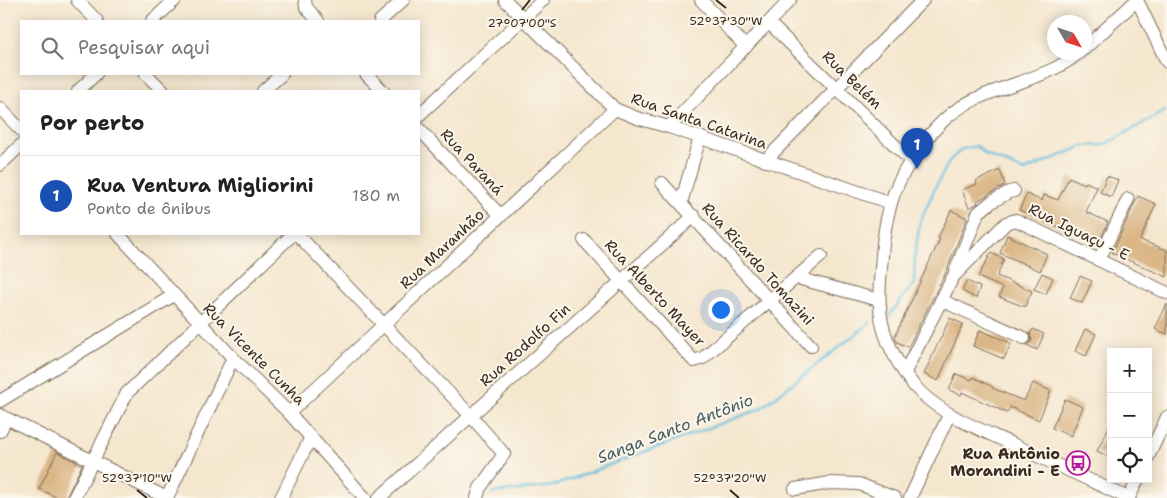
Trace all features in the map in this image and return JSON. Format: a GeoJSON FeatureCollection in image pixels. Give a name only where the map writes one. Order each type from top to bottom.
{"type":"FeatureCollection","features":[{"type":"Feature","properties":{"kind":"street"},"geometry":{"type":"LineString","coordinates":[[77,0],[96,20]]}},
{"type":"Feature","properties":{"kind":"street"},"geometry":{"type":"LineString","coordinates":[[153,20],[175,0]]}},
{"type":"Feature","properties":{"kind":"street"},"geometry":{"type":"LineString","coordinates":[[305,0],[306,7],[317,20]]}},
{"type":"Feature","properties":{"kind":"street"},"geometry":{"type":"LineString","coordinates":[[381,20],[403,0]]}},
{"type":"Feature","properties":{"kind":"street","name":"Rua Santa Catarina"},"geometry":{"type":"LineString","coordinates":[[505,0],[615,109],[891,203]]}},
{"type":"Feature","properties":{"kind":"street"},"geometry":{"type":"LineString","coordinates":[[420,114],[543,0]]}},
{"type":"Feature","properties":{"kind":"street"},"geometry":{"type":"LineString","coordinates":[[701,0],[746,47]]}},
{"type":"Feature","properties":{"kind":"street"},"geometry":{"type":"LineString","coordinates":[[669,127],[790,0]]}},
{"type":"Feature","properties":{"kind":"street"},"geometry":{"type":"LineString","coordinates":[[765,161],[922,0]]}},
{"type":"Feature","properties":{"kind":"street"},"geometry":{"type":"LineString","coordinates":[[1092,42],[1137,0],[1167,62]]}},
{"type":"Feature","properties":{"kind":"street","name":"Rua Belém"},"geometry":{"type":"LineString","coordinates":[[769,23],[912,161]]}},
{"type":"Feature","properties":{"kind":"street"},"geometry":{"type":"LineString","coordinates":[[1070,60],[1044,74],[961,106],[935,130],[912,161],[891,203],[883,242],[879,300],[883,328],[899,364],[919,391],[949,415],[1128,498],[1136,483]]}},
{"type":"Feature","properties":{"kind":"street"},"geometry":{"type":"LineString","coordinates":[[79,90],[95,75]]}},
{"type":"Feature","properties":{"kind":"street"},"geometry":{"type":"LineString","coordinates":[[147,75],[162,90]]}},
{"type":"Feature","properties":{"kind":"street"},"geometry":{"type":"LineString","coordinates":[[264,90],[281,75]]}},
{"type":"Feature","properties":{"kind":"street"},"geometry":{"type":"LineString","coordinates":[[367,75],[382,90]]}},
{"type":"Feature","properties":{"kind":"street"},"geometry":{"type":"LineString","coordinates":[[0,108],[20,129]]}},
{"type":"Feature","properties":{"kind":"street","name":"Rua Maranhão"},"geometry":{"type":"LineString","coordinates":[[290,413],[615,109]]}},
{"type":"Feature","properties":{"kind":"street","name":"Rua Paraná"},"geometry":{"type":"LineString","coordinates":[[420,131],[501,216]]}},
{"type":"Feature","properties":{"kind":"street","name":"Rua Ricardo Tomazini"},"geometry":{"type":"LineString","coordinates":[[681,203],[700,137]]}},
{"type":"Feature","properties":{"kind":"street"},"geometry":{"type":"LineString","coordinates":[[0,164],[20,146]]}},
{"type":"Feature","properties":{"kind":"street","name":"Rua Ricardo Tomazini"},"geometry":{"type":"LineString","coordinates":[[662,183],[812,346]]}},
{"type":"Feature","properties":{"kind":"street"},"geometry":{"type":"LineString","coordinates":[[953,277],[978,213],[990,203],[1014,191]]}},
{"type":"Feature","properties":{"kind":"street"},"geometry":{"type":"LineString","coordinates":[[1099,260],[1128,199]]}},
{"type":"Feature","properties":{"kind":"street","name":"Rua Rodolfo Fin"},"geometry":{"type":"LineString","coordinates":[[378,498],[694,216]]}},
{"type":"Feature","properties":{"kind":"street","name":"Rua Iguaçu - E"},"geometry":{"type":"LineString","coordinates":[[905,372],[953,277],[1006,223],[1012,220],[1016,220],[1167,293]]}},
{"type":"Feature","properties":{"kind":"street","name":"Rua Vicente Cunha"},"geometry":{"type":"LineString","coordinates":[[119,235],[199,323],[290,413],[365,498]]}},
{"type":"Feature","properties":{"kind":"street"},"geometry":{"type":"LineString","coordinates":[[74,498],[127,393],[292,235]]}},
{"type":"Feature","properties":{"kind":"street"},"geometry":{"type":"LineString","coordinates":[[298,235],[471,416],[504,454],[480,488],[477,498]]}},
{"type":"Feature","properties":{"kind":"street","name":"Rua Alberto Mayer"},"geometry":{"type":"LineString","coordinates":[[584,240],[694,361],[704,358],[769,301]]}},
{"type":"Feature","properties":{"kind":"street"},"geometry":{"type":"LineString","coordinates":[[769,301],[821,256]]}},
{"type":"Feature","properties":{"kind":"street"},"geometry":{"type":"LineString","coordinates":[[797,278],[879,300]]}},
{"type":"Feature","properties":{"kind":"street"},"geometry":{"type":"LineString","coordinates":[[0,400],[174,296]]}},
{"type":"Feature","properties":{"kind":"street"},"geometry":{"type":"LineString","coordinates":[[941,300],[1024,338]]}},
{"type":"Feature","properties":{"kind":"street"},"geometry":{"type":"LineString","coordinates":[[0,431],[3,417],[167,498],[233,358]]}},
{"type":"Feature","properties":{"kind":"street"},"geometry":{"type":"LineString","coordinates":[[910,498],[949,415]]}},
{"type":"Feature","properties":{"kind":"street"},"geometry":{"type":"LineString","coordinates":[[1152,449],[1167,417]]}},
{"type":"Feature","properties":{"kind":"street"},"geometry":{"type":"LineString","coordinates":[[281,498],[311,437]]}},
{"type":"Feature","properties":{"kind":"street"},"geometry":{"type":"LineString","coordinates":[[795,488],[830,483],[859,484],[895,498]]}},
{"type":"Feature","properties":{"kind":"building"},"geometry":{"type":"Polygon","coordinates":[[[1000,170],[1005,185],[977,201],[978,203],[969,208],[962,190],[977,184],[976,181],[1000,170]]]}},
{"type":"Feature","properties":{"kind":"building"},"geometry":{"type":"Polygon","coordinates":[[[1107,176],[1118,180],[1111,197],[1100,192],[1107,176]]]}},
{"type":"Feature","properties":{"kind":"building"},"geometry":{"type":"Polygon","coordinates":[[[1069,177],[1097,187],[1086,212],[1108,222],[1098,244],[1019,210],[1027,194],[1042,201],[1044,195],[1058,200],[1069,177]]]}},
{"type":"Feature","properties":{"kind":"building"},"geometry":{"type":"Polygon","coordinates":[[[1138,196],[1156,204],[1140,240],[1167,250],[1167,277],[1112,253],[1138,196]]]}},
{"type":"Feature","properties":{"kind":"building"},"geometry":{"type":"Polygon","coordinates":[[[951,210],[967,218],[946,272],[908,347],[897,342],[895,336],[940,239],[938,238],[951,210]]]}},
{"type":"Feature","properties":{"kind":"building"},"geometry":{"type":"Polygon","coordinates":[[[1007,235],[1047,254],[1040,271],[1000,253],[1007,235]]]}},
{"type":"Feature","properties":{"kind":"building"},"geometry":{"type":"Polygon","coordinates":[[[991,253],[1004,259],[997,276],[1032,291],[1025,307],[999,297],[1003,288],[978,277],[991,253]]]}},
{"type":"Feature","properties":{"kind":"building"},"geometry":{"type":"Polygon","coordinates":[[[1042,273],[1053,278],[1046,294],[1034,289],[1042,273]]]}},
{"type":"Feature","properties":{"kind":"building"},"geometry":{"type":"Polygon","coordinates":[[[1080,276],[1092,281],[1082,303],[1070,298],[1080,276]]]}},
{"type":"Feature","properties":{"kind":"building"},"geometry":{"type":"Polygon","coordinates":[[[967,281],[980,287],[976,298],[962,291],[967,281]]]}},
{"type":"Feature","properties":{"kind":"building"},"geometry":{"type":"Polygon","coordinates":[[[1167,304],[1167,334],[1155,329],[1167,304]]]}},
{"type":"Feature","properties":{"kind":"building"},"geometry":{"type":"Polygon","coordinates":[[[950,318],[963,324],[938,381],[924,374],[950,318]]]}},
{"type":"Feature","properties":{"kind":"building"},"geometry":{"type":"Polygon","coordinates":[[[1033,329],[1044,334],[1037,350],[1027,345],[1032,341],[1030,333],[1033,329]]]}},
{"type":"Feature","properties":{"kind":"building"},"geometry":{"type":"Polygon","coordinates":[[[1085,329],[1096,334],[1086,356],[1075,351],[1085,329]]]}},
{"type":"Feature","properties":{"kind":"building"},"geometry":{"type":"Polygon","coordinates":[[[980,330],[1011,343],[1004,359],[973,346],[980,330]]]}},
{"type":"Feature","properties":{"kind":"building"},"geometry":{"type":"Polygon","coordinates":[[[956,374],[972,380],[973,377],[992,388],[1024,401],[1033,383],[1051,391],[1039,420],[1010,407],[1007,413],[962,392],[961,395],[949,390],[956,374]]]}},
{"type":"Feature","properties":{"kind":"building"},"geometry":{"type":"Polygon","coordinates":[[[1065,399],[1083,407],[1071,436],[1052,428],[1065,399]]]}},
{"type":"Feature","properties":{"kind":"building"},"geometry":{"type":"Polygon","coordinates":[[[1107,431],[1107,456],[1097,451],[1107,431]]]}},
{"type":"Feature","properties":{"kind":"building"},"geometry":{"type":"Polygon","coordinates":[[[57,452],[82,465],[66,498],[58,498],[39,489],[57,452]]]}},
{"type":"Feature","properties":{"kind":"waterway","name":"Sanga Santo Antônio"},"geometry":{"type":"LineString","coordinates":[[889,316],[914,283],[915,254],[920,222],[950,160],[962,149],[977,146],[985,154],[1024,171],[1083,146],[1104,145],[1165,111]]}},
{"type":"Feature","properties":{"kind":"waterway","name":"Sanga Santo Antônio"},"geometry":{"type":"LineString","coordinates":[[491,493],[553,486],[760,409],[871,322]]}},
{"type":"Feature","properties":{"kind":"place","name":"Rua Ventura Migliorini"},"geometry":{"type":"Point","coordinates":[917,169]}},
{"type":"Feature","properties":{"kind":"place","name":"Rua Antônio Morandini - E"},"geometry":{"type":"Point","coordinates":[1078,463]}}]}
